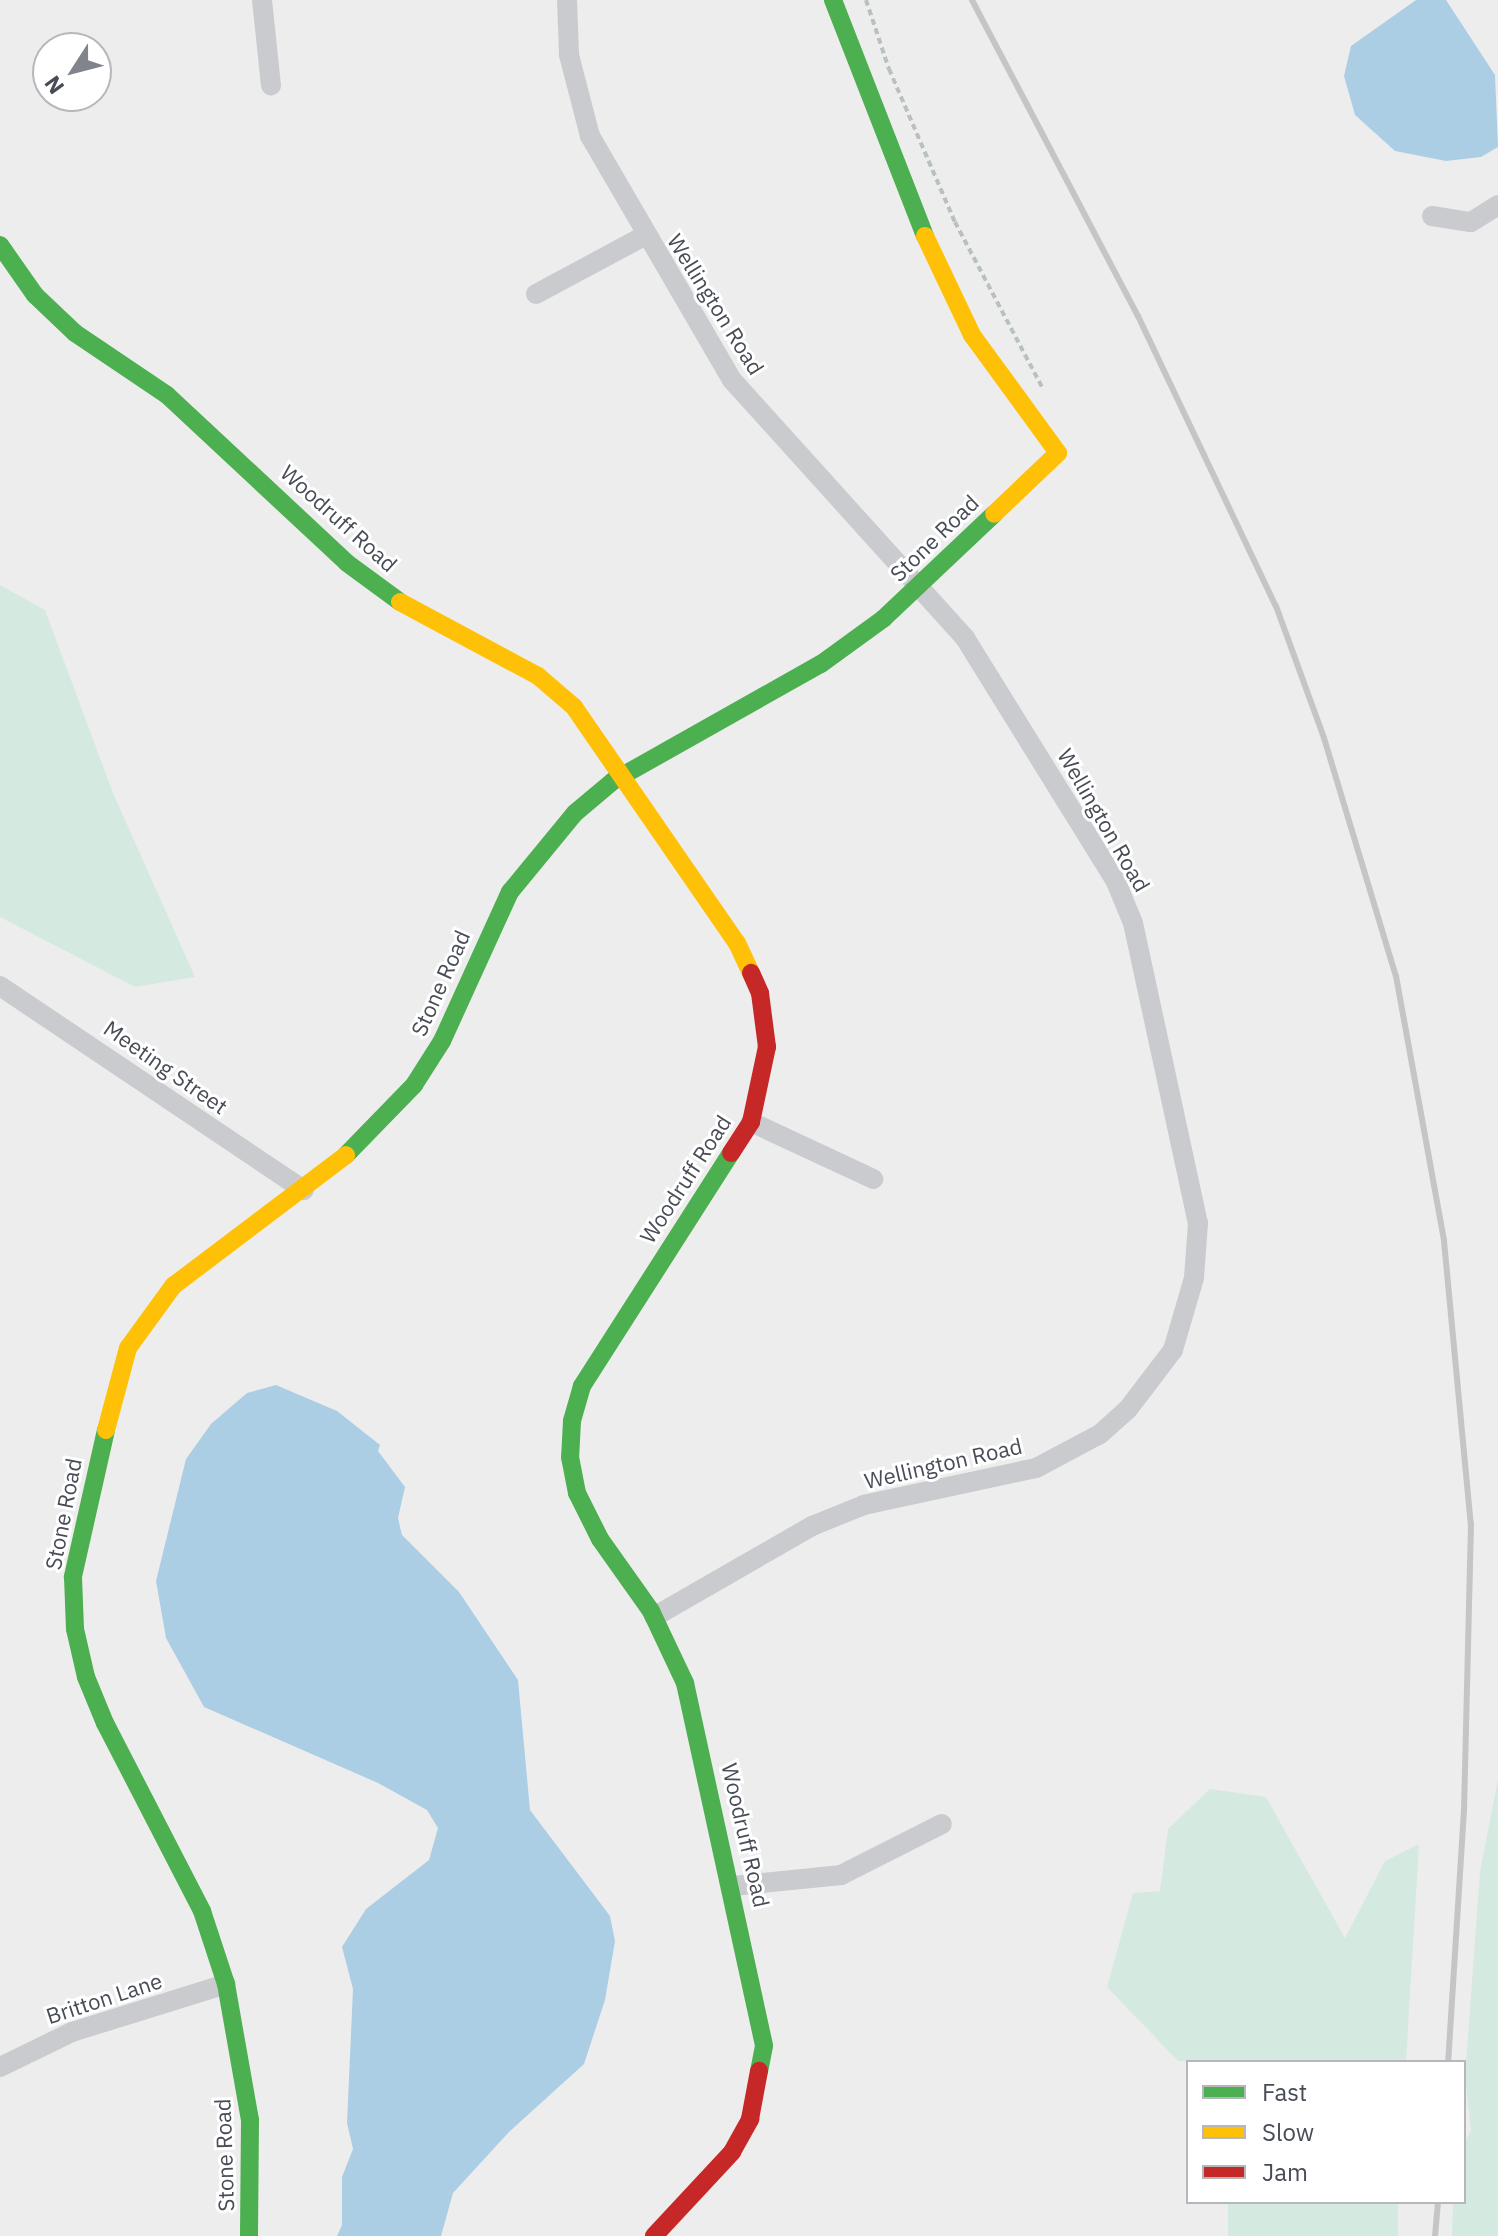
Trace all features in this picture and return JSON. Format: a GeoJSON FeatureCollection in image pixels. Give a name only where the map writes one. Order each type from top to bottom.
{"type":"FeatureCollection","features":[{"type":"Feature","properties":{"kind":"street"},"geometry":{"type":"LineString","coordinates":[[262,0],[271,86]]}},
{"type":"Feature","properties":{"kind":"street","name":"Wellington Road"},"geometry":{"type":"LineString","coordinates":[[567,0],[576,96],[590,136],[732,380],[978,656],[1094,843],[1133,923],[1198,1223],[1186,1314],[1173,1350],[1128,1409],[1069,1453],[999,1478],[864,1505],[812,1526],[654,1617]]}},
{"type":"Feature","properties":{"kind":"street","name":"Stone Road"},"geometry":{"type":"LineString","coordinates":[[249,2236],[250,2120],[226,1984],[202,1911],[86,1677],[75,1629],[73,1577],[128,1348],[173,1286],[304,1190],[380,1126],[414,1085],[442,1041],[486,938],[517,882],[575,813],[624,774],[821,664],[917,587],[1058,453],[972,335],[935,263],[833,0]]}},
{"type":"Feature","properties":{"kind":"street"},"geometry":{"type":"LineString","coordinates":[[1432,216],[1471,222],[1498,205]]}},
{"type":"Feature","properties":{"kind":"street"},"geometry":{"type":"LineString","coordinates":[[536,294],[646,235]]}},
{"type":"Feature","properties":{"kind":"street","name":"Woodruff Road"},"geometry":{"type":"LineString","coordinates":[[0,245],[35,295],[75,333],[167,395],[347,563],[392,597],[538,676],[574,707],[624,774],[751,967],[767,1047],[751,1122],[600,1354],[582,1386],[572,1421],[570,1457],[577,1493],[600,1539],[654,1617],[685,1683],[733,1886],[764,2046],[760,2083],[732,2152],[654,2236]]}},
{"type":"Feature","properties":{"kind":"street","name":"Meeting Street"},"geometry":{"type":"LineString","coordinates":[[0,986],[304,1190]]}},
{"type":"Feature","properties":{"kind":"street"},"geometry":{"type":"LineString","coordinates":[[751,1122],[873,1179]]}},
{"type":"Feature","properties":{"kind":"street"},"geometry":{"type":"LineString","coordinates":[[733,1886],[841,1875],[942,1824]]}},
{"type":"Feature","properties":{"kind":"street","name":"Britton Lane"},"geometry":{"type":"LineString","coordinates":[[0,2067],[72,2032],[226,1984]]}},
{"type":"Feature","properties":{"kind":"path"},"geometry":{"type":"LineString","coordinates":[[866,0],[889,69],[955,222],[1046,396]]}},
{"type":"Feature","properties":{"kind":"green space"},"geometry":{"type":"Polygon","coordinates":[[[0,585],[45,610],[113,793],[195,977],[135,987],[0,917],[0,585]]]}},
{"type":"Feature","properties":{"kind":"green space"},"geometry":{"type":"Polygon","coordinates":[[[1498,1779],[1498,2236],[1452,2236],[1453,2204],[1466,2204],[1466,2140],[1471,2130],[1466,2064],[1480,1872],[1498,1779]]]}},
{"type":"Feature","properties":{"kind":"green space"},"geometry":{"type":"Polygon","coordinates":[[[1210,1789],[1266,1797],[1345,1938],[1385,1861],[1419,1844],[1406,2060],[1178,2061],[1107,1987],[1133,1893],[1160,1891],[1168,1829],[1210,1789]]]}},
{"type":"Feature","properties":{"kind":"green space"},"geometry":{"type":"Polygon","coordinates":[[[1228,2204],[1398,2204],[1398,2236],[1228,2236],[1228,2204]]]}},
{"type":"Feature","properties":{"kind":"water"},"geometry":{"type":"Polygon","coordinates":[[[1416,0],[1446,0],[1495,75],[1498,147],[1481,157],[1446,161],[1395,151],[1355,115],[1344,76],[1351,46],[1416,0]]]}},
{"type":"Feature","properties":{"kind":"water"},"geometry":{"type":"Polygon","coordinates":[[[276,1385],[337,1411],[380,1445],[378,1451],[405,1487],[398,1518],[402,1535],[459,1592],[518,1680],[530,1810],[610,1916],[615,1941],[605,2000],[584,2064],[509,2132],[453,2193],[441,2236],[337,2236],[342,2225],[342,2177],[353,2149],[347,2123],[353,1989],[342,1947],[366,1909],[429,1860],[438,1828],[427,1810],[378,1783],[204,1707],[166,1638],[156,1581],[186,1459],[211,1424],[247,1393],[276,1385]]]}},
{"type":"Feature","properties":{"kind":"railway"},"geometry":{"type":"LineString","coordinates":[[972,0],[1138,316],[1276,606],[1324,738],[1396,976],[1444,1241],[1471,1524],[1464,1810],[1448,2060]]}},
{"type":"Feature","properties":{"kind":"railway"},"geometry":{"type":"LineString","coordinates":[[1435,2236],[1438,2204]]}},
{"type":"Feature","properties":{"kind":"traffic: fast"},"geometry":{"type":"LineString","coordinates":[[833,0],[925,236]]}},
{"type":"Feature","properties":{"kind":"traffic: fast"},"geometry":{"type":"LineString","coordinates":[[0,245],[35,295],[75,333],[167,395],[347,563],[400,602]]}},
{"type":"Feature","properties":{"kind":"traffic: fast"},"geometry":{"type":"LineString","coordinates":[[346,1155],[414,1085],[442,1041],[510,892],[575,813],[613,781],[821,664],[883,619],[994,514]]}},
{"type":"Feature","properties":{"kind":"traffic: fast"},"geometry":{"type":"LineString","coordinates":[[731,1153],[582,1386],[572,1421],[570,1457],[577,1493],[600,1539],[651,1611],[685,1683],[764,2046],[759,2071]]}},
{"type":"Feature","properties":{"kind":"traffic: fast"},"geometry":{"type":"LineString","coordinates":[[106,1430],[73,1577],[75,1629],[86,1677],[105,1723],[202,1911],[226,1984],[250,2120],[249,2236]]}},
{"type":"Feature","properties":{"kind":"traffic: slow"},"geometry":{"type":"LineString","coordinates":[[925,236],[972,335],[1058,453],[994,514]]}},
{"type":"Feature","properties":{"kind":"traffic: slow"},"geometry":{"type":"LineString","coordinates":[[400,602],[538,676],[574,707],[737,943],[751,973]]}},
{"type":"Feature","properties":{"kind":"traffic: slow"},"geometry":{"type":"LineString","coordinates":[[106,1430],[128,1348],[173,1286],[346,1155]]}},
{"type":"Feature","properties":{"kind":"traffic: jam"},"geometry":{"type":"LineString","coordinates":[[731,1153],[751,1122],[767,1047],[760,993],[751,973]]}},
{"type":"Feature","properties":{"kind":"traffic: jam"},"geometry":{"type":"LineString","coordinates":[[654,2236],[732,2152],[750,2119],[759,2071]]}}]}
